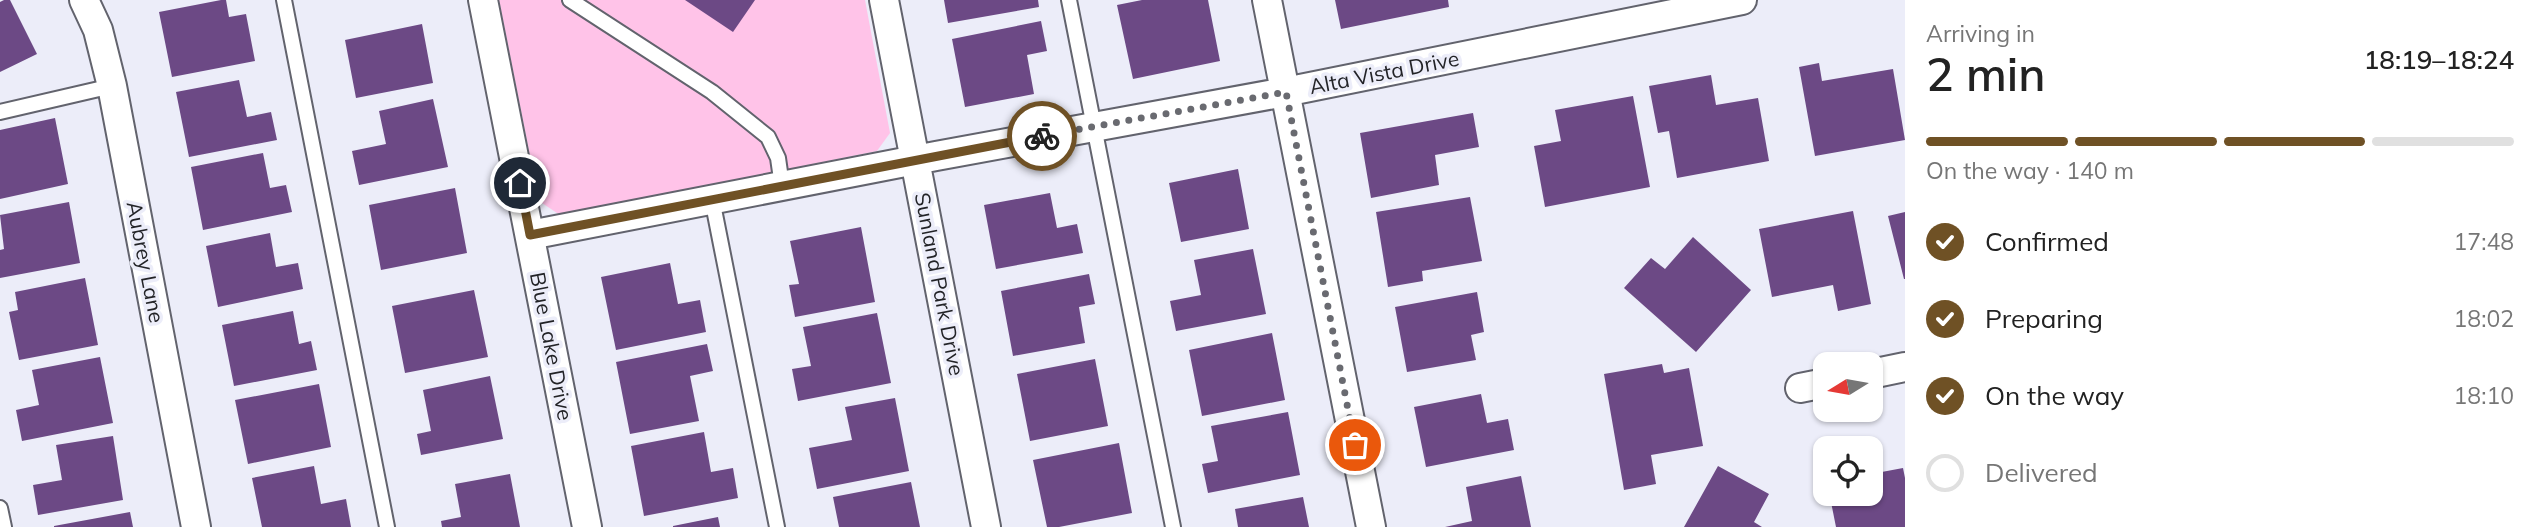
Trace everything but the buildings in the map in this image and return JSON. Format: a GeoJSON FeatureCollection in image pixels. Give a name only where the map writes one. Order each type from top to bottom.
{"type":"FeatureCollection","features":[{"type":"Feature","properties":{"kind":"street","name":"Aubrey Lane"},"geometry":{"type":"LineString","coordinates":[[84,0],[98,30],[112,86],[196,527]]}},
{"type":"Feature","properties":{"kind":"street","name":"Blue Lake Drive"},"geometry":{"type":"LineString","coordinates":[[483,0],[587,527]]}},
{"type":"Feature","properties":{"kind":"street","name":"Sunland Park Drive"},"geometry":{"type":"LineString","coordinates":[[884,0],[986,527]]}},
{"type":"Feature","properties":{"kind":"street"},"geometry":{"type":"LineString","coordinates":[[1267,0],[1371,527]]}},
{"type":"Feature","properties":{"kind":"street","name":"Alta Vista Drive"},"geometry":{"type":"LineString","coordinates":[[530,235],[1286,92],[1742,0]]}},
{"type":"Feature","properties":{"kind":"street"},"geometry":{"type":"LineString","coordinates":[[1883,372],[1905,367]]}},
{"type":"Feature","properties":{"kind":"lane"},"geometry":{"type":"LineString","coordinates":[[284,0],[387,527]]}},
{"type":"Feature","properties":{"kind":"lane"},"geometry":{"type":"LineString","coordinates":[[570,0],[712,92],[768,137],[778,158],[782,186]]}},
{"type":"Feature","properties":{"kind":"lane"},"geometry":{"type":"LineString","coordinates":[[1069,0],[1173,527]]}},
{"type":"Feature","properties":{"kind":"lane"},"geometry":{"type":"LineString","coordinates":[[0,111],[112,86]]}},
{"type":"Feature","properties":{"kind":"lane"},"geometry":{"type":"LineString","coordinates":[[712,199],[777,527]]}},
{"type":"Feature","properties":{"kind":"lane"},"geometry":{"type":"LineString","coordinates":[[0,508],[4,527]]}},
{"type":"Feature","properties":{"kind":"shaded area"},"geometry":{"type":"Polygon","coordinates":[[[499,0],[865,0],[890,133],[877,151],[560,215],[539,201],[499,0]]]}},
{"type":"Feature","properties":{"kind":"way so far"},"geometry":{"type":"LineString","coordinates":[[1042,136],[1286,92],[1355,445]]}},
{"type":"Feature","properties":{"kind":"route"},"geometry":{"type":"LineString","coordinates":[[520,183],[530,235],[1042,136]]}}]}
